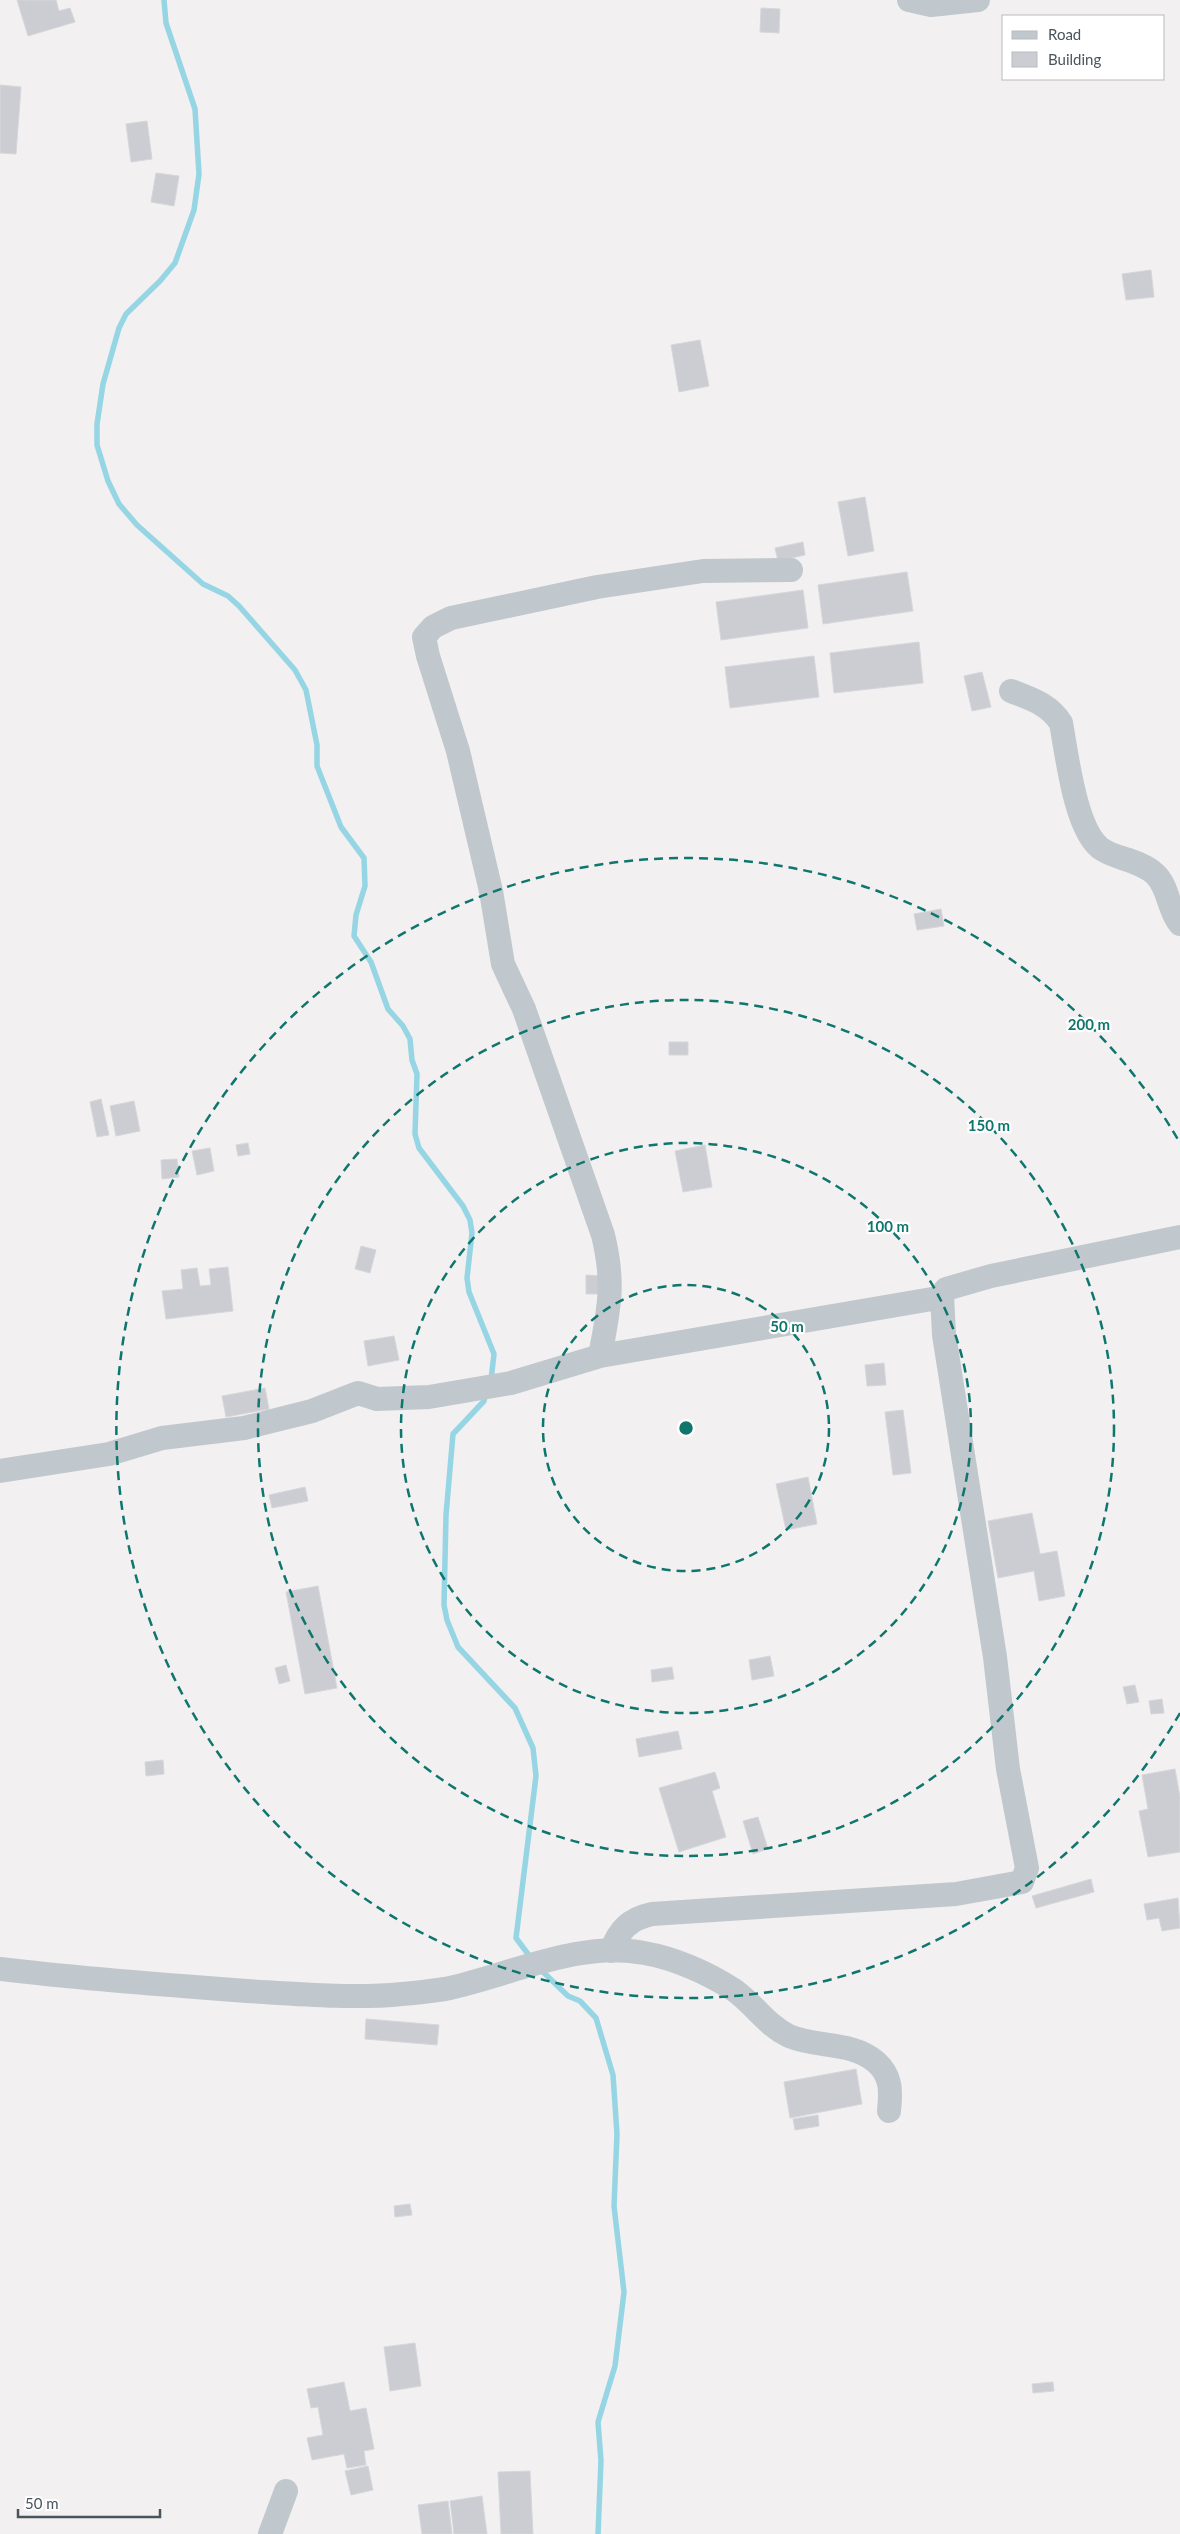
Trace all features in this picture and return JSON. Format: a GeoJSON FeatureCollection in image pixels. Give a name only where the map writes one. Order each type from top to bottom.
{"type":"FeatureCollection","features":[{"type":"Feature","properties":{"kind":"street"},"geometry":{"type":"LineString","coordinates":[[909,0],[931,5],[978,0]]}},
{"type":"Feature","properties":{"kind":"street"},"geometry":{"type":"LineString","coordinates":[[600,1356],[612,1296],[610,1263],[524,1009],[503,964],[491,891],[458,751],[428,656],[424,637],[433,627],[451,618],[597,587],[704,571],[791,570]]}},
{"type":"Feature","properties":{"kind":"street"},"geometry":{"type":"LineString","coordinates":[[1011,691],[1039,702],[1054,712],[1062,723],[1080,817],[1088,836],[1101,849],[1146,867],[1157,875],[1180,924]]}},
{"type":"Feature","properties":{"kind":"street"},"geometry":{"type":"LineString","coordinates":[[611,1951],[622,1929],[630,1921],[652,1914],[956,1894],[1018,1884],[1025,1878],[1027,1868],[1008,1769],[995,1657],[970,1508],[940,1302],[942,1294],[946,1289],[962,1284],[1180,1237]]}},
{"type":"Feature","properties":{"kind":"street"},"geometry":{"type":"LineString","coordinates":[[0,1471],[110,1454],[162,1438],[244,1428],[312,1411],[358,1393],[377,1399],[429,1397],[510,1383],[600,1356],[932,1299],[940,1302]]}},
{"type":"Feature","properties":{"kind":"street"},"geometry":{"type":"LineString","coordinates":[[0,1969],[102,1982],[307,1994],[399,1994],[445,1988],[560,1956],[611,1951],[643,1952],[677,1962],[734,1991],[776,2030],[810,2043],[843,2047],[861,2052],[875,2061],[887,2073],[891,2090],[889,2111]]}},
{"type":"Feature","properties":{"kind":"street"},"geometry":{"type":"LineString","coordinates":[[270,2534],[286,2491]]}},
{"type":"Feature","properties":{"kind":"building"},"geometry":{"type":"Polygon","coordinates":[[[17,0],[56,0],[59,11],[70,8],[75,22],[28,36],[17,0]]]}},
{"type":"Feature","properties":{"kind":"building"},"geometry":{"type":"Polygon","coordinates":[[[761,8],[780,9],[779,33],[760,32],[761,8]]]}},
{"type":"Feature","properties":{"kind":"building"},"geometry":{"type":"Polygon","coordinates":[[[0,85],[21,87],[16,154],[0,153],[0,85]]]}},
{"type":"Feature","properties":{"kind":"building"},"geometry":{"type":"Polygon","coordinates":[[[147,121],[152,159],[131,162],[126,124],[147,121]]]}},
{"type":"Feature","properties":{"kind":"building"},"geometry":{"type":"Polygon","coordinates":[[[156,173],[179,176],[174,206],[151,202],[156,173]]]}},
{"type":"Feature","properties":{"kind":"building"},"geometry":{"type":"Polygon","coordinates":[[[1151,270],[1154,297],[1126,300],[1122,274],[1151,270]]]}},
{"type":"Feature","properties":{"kind":"building"},"geometry":{"type":"Polygon","coordinates":[[[700,340],[709,386],[679,392],[671,345],[700,340]]]}},
{"type":"Feature","properties":{"kind":"building"},"geometry":{"type":"Polygon","coordinates":[[[865,497],[874,551],[848,556],[838,502],[865,497]]]}},
{"type":"Feature","properties":{"kind":"building"},"geometry":{"type":"Polygon","coordinates":[[[803,542],[805,555],[778,561],[775,548],[803,542]]]}},
{"type":"Feature","properties":{"kind":"building"},"geometry":{"type":"Polygon","coordinates":[[[907,572],[913,611],[823,624],[818,585],[907,572]]]}},
{"type":"Feature","properties":{"kind":"building"},"geometry":{"type":"Polygon","coordinates":[[[803,590],[808,628],[721,640],[716,602],[803,590]]]}},
{"type":"Feature","properties":{"kind":"building"},"geometry":{"type":"Polygon","coordinates":[[[919,642],[923,683],[834,693],[830,653],[919,642]]]}},
{"type":"Feature","properties":{"kind":"building"},"geometry":{"type":"Polygon","coordinates":[[[814,656],[819,697],[730,708],[725,667],[814,656]]]}},
{"type":"Feature","properties":{"kind":"building"},"geometry":{"type":"Polygon","coordinates":[[[982,672],[991,707],[972,711],[964,676],[982,672]]]}},
{"type":"Feature","properties":{"kind":"building"},"geometry":{"type":"Polygon","coordinates":[[[941,909],[944,926],[917,930],[914,914],[941,909]]]}},
{"type":"Feature","properties":{"kind":"building"},"geometry":{"type":"Polygon","coordinates":[[[669,1042],[688,1042],[688,1055],[669,1055],[669,1042]]]}},
{"type":"Feature","properties":{"kind":"building"},"geometry":{"type":"Polygon","coordinates":[[[101,1099],[109,1135],[97,1137],[90,1102],[101,1099]]]}},
{"type":"Feature","properties":{"kind":"building"},"geometry":{"type":"Polygon","coordinates":[[[134,1101],[140,1131],[116,1136],[110,1106],[134,1101]]]}},
{"type":"Feature","properties":{"kind":"building"},"geometry":{"type":"Polygon","coordinates":[[[248,1143],[250,1154],[238,1156],[236,1145],[248,1143]]]}},
{"type":"Feature","properties":{"kind":"building"},"geometry":{"type":"Polygon","coordinates":[[[705,1145],[712,1187],[683,1192],[675,1151],[705,1145]]]}},
{"type":"Feature","properties":{"kind":"building"},"geometry":{"type":"Polygon","coordinates":[[[210,1148],[214,1171],[197,1175],[192,1151],[210,1148]]]}},
{"type":"Feature","properties":{"kind":"building"},"geometry":{"type":"Polygon","coordinates":[[[177,1159],[179,1177],[162,1179],[161,1160],[177,1159]]]}},
{"type":"Feature","properties":{"kind":"building"},"geometry":{"type":"Polygon","coordinates":[[[361,1246],[376,1250],[370,1273],[355,1269],[361,1246]]]}},
{"type":"Feature","properties":{"kind":"building"},"geometry":{"type":"Polygon","coordinates":[[[228,1267],[233,1311],[166,1319],[162,1291],[183,1289],[181,1270],[197,1268],[200,1286],[211,1285],[209,1269],[228,1267]]]}},
{"type":"Feature","properties":{"kind":"building"},"geometry":{"type":"Polygon","coordinates":[[[586,1275],[601,1276],[600,1294],[586,1294],[586,1275]]]}},
{"type":"Feature","properties":{"kind":"building"},"geometry":{"type":"Polygon","coordinates":[[[394,1336],[399,1360],[368,1366],[364,1341],[394,1336]]]}},
{"type":"Feature","properties":{"kind":"building"},"geometry":{"type":"Polygon","coordinates":[[[884,1363],[886,1385],[867,1386],[865,1365],[884,1363]]]}},
{"type":"Feature","properties":{"kind":"building"},"geometry":{"type":"Polygon","coordinates":[[[265,1388],[269,1409],[226,1417],[222,1396],[265,1388]]]}},
{"type":"Feature","properties":{"kind":"building"},"geometry":{"type":"Polygon","coordinates":[[[903,1410],[911,1473],[893,1475],[885,1412],[903,1410]]]}},
{"type":"Feature","properties":{"kind":"building"},"geometry":{"type":"Polygon","coordinates":[[[808,1477],[817,1524],[786,1530],[776,1484],[808,1477]]]}},
{"type":"Feature","properties":{"kind":"building"},"geometry":{"type":"Polygon","coordinates":[[[305,1487],[308,1501],[272,1508],[269,1495],[305,1487]]]}},
{"type":"Feature","properties":{"kind":"building"},"geometry":{"type":"Polygon","coordinates":[[[1032,1513],[1040,1554],[1057,1551],[1065,1596],[1039,1601],[1034,1571],[998,1578],[988,1521],[1032,1513]]]}},
{"type":"Feature","properties":{"kind":"building"},"geometry":{"type":"Polygon","coordinates":[[[318,1586],[337,1688],[305,1694],[286,1592],[318,1586]]]}},
{"type":"Feature","properties":{"kind":"building"},"geometry":{"type":"Polygon","coordinates":[[[770,1656],[774,1676],[752,1680],[749,1660],[770,1656]]]}},
{"type":"Feature","properties":{"kind":"building"},"geometry":{"type":"Polygon","coordinates":[[[286,1665],[290,1681],[279,1684],[275,1668],[286,1665]]]}},
{"type":"Feature","properties":{"kind":"building"},"geometry":{"type":"Polygon","coordinates":[[[672,1667],[674,1679],[652,1682],[651,1670],[672,1667]]]}},
{"type":"Feature","properties":{"kind":"building"},"geometry":{"type":"Polygon","coordinates":[[[1135,1685],[1139,1702],[1127,1704],[1123,1687],[1135,1685]]]}},
{"type":"Feature","properties":{"kind":"building"},"geometry":{"type":"Polygon","coordinates":[[[1162,1699],[1164,1713],[1151,1714],[1149,1701],[1162,1699]]]}},
{"type":"Feature","properties":{"kind":"building"},"geometry":{"type":"Polygon","coordinates":[[[678,1731],[682,1749],[639,1757],[636,1739],[678,1731]]]}},
{"type":"Feature","properties":{"kind":"building"},"geometry":{"type":"Polygon","coordinates":[[[163,1760],[164,1774],[146,1776],[145,1762],[163,1760]]]}},
{"type":"Feature","properties":{"kind":"building"},"geometry":{"type":"Polygon","coordinates":[[[1175,1769],[1180,1797],[1180,1852],[1148,1857],[1139,1811],[1148,1809],[1142,1775],[1175,1769]]]}},
{"type":"Feature","properties":{"kind":"building"},"geometry":{"type":"Polygon","coordinates":[[[715,1772],[720,1788],[712,1791],[726,1837],[679,1852],[659,1788],[715,1772]]]}},
{"type":"Feature","properties":{"kind":"building"},"geometry":{"type":"Polygon","coordinates":[[[758,1817],[768,1849],[753,1854],[743,1821],[758,1817]]]}},
{"type":"Feature","properties":{"kind":"building"},"geometry":{"type":"Polygon","coordinates":[[[1091,1879],[1094,1892],[1036,1908],[1032,1896],[1091,1879]]]}},
{"type":"Feature","properties":{"kind":"building"},"geometry":{"type":"Polygon","coordinates":[[[1178,1898],[1180,1928],[1162,1931],[1159,1918],[1147,1920],[1144,1904],[1178,1898]]]}},
{"type":"Feature","properties":{"kind":"building"},"geometry":{"type":"Polygon","coordinates":[[[366,2019],[439,2025],[437,2045],[365,2039],[366,2019]]]}},
{"type":"Feature","properties":{"kind":"building"},"geometry":{"type":"Polygon","coordinates":[[[856,2069],[862,2104],[790,2118],[784,2082],[856,2069]]]}},
{"type":"Feature","properties":{"kind":"building"},"geometry":{"type":"Polygon","coordinates":[[[818,2115],[819,2126],[795,2130],[793,2119],[818,2115]]]}},
{"type":"Feature","properties":{"kind":"building"},"geometry":{"type":"Polygon","coordinates":[[[410,2204],[412,2215],[395,2217],[394,2206],[410,2204]]]}},
{"type":"Feature","properties":{"kind":"building"},"geometry":{"type":"Polygon","coordinates":[[[415,2343],[421,2386],[390,2391],[384,2347],[415,2343]]]}},
{"type":"Feature","properties":{"kind":"building"},"geometry":{"type":"Polygon","coordinates":[[[344,2382],[350,2411],[366,2408],[374,2449],[364,2451],[366,2465],[347,2468],[344,2454],[312,2460],[307,2438],[323,2435],[318,2407],[311,2408],[307,2389],[344,2382]]]}},
{"type":"Feature","properties":{"kind":"building"},"geometry":{"type":"Polygon","coordinates":[[[1053,2382],[1054,2391],[1033,2393],[1032,2384],[1053,2382]]]}},
{"type":"Feature","properties":{"kind":"building"},"geometry":{"type":"Polygon","coordinates":[[[368,2466],[373,2490],[351,2495],[345,2471],[368,2466]]]}},
{"type":"Feature","properties":{"kind":"building"},"geometry":{"type":"Polygon","coordinates":[[[530,2471],[533,2534],[501,2534],[498,2472],[530,2471]]]}},
{"type":"Feature","properties":{"kind":"building"},"geometry":{"type":"Polygon","coordinates":[[[482,2496],[487,2534],[454,2534],[450,2501],[482,2496]]]}},
{"type":"Feature","properties":{"kind":"building"},"geometry":{"type":"Polygon","coordinates":[[[448,2501],[452,2534],[422,2534],[418,2505],[448,2501]]]}},
{"type":"Feature","properties":{"kind":"waterway"},"geometry":{"type":"LineString","coordinates":[[164,0],[166,23],[195,109],[199,174],[194,210],[175,263],[160,281],[126,314],[119,328],[103,384],[97,424],[97,445],[108,481],[119,504],[137,525],[203,584],[228,596],[239,606],[295,670],[306,690],[317,745],[317,766],[341,827],[364,858],[365,886],[356,915],[354,936],[371,962],[388,1009],[403,1026],[410,1039],[412,1060],[417,1074],[415,1134],[419,1148],[463,1206],[470,1220],[472,1233],[467,1278],[469,1292],[494,1354],[491,1380]]}},
{"type":"Feature","properties":{"kind":"waterway"},"geometry":{"type":"LineString","coordinates":[[485,1396],[484,1401],[453,1434],[446,1515],[444,1605],[447,1620],[458,1647],[515,1708],[533,1748],[536,1776],[516,1938],[531,1958]]}},
{"type":"Feature","properties":{"kind":"waterway"},"geometry":{"type":"LineString","coordinates":[[540,1969],[568,1996],[580,2001],[596,2018],[613,2075],[617,2134],[614,2206],[624,2292],[615,2366],[598,2422],[601,2461],[598,2534]]}}]}
